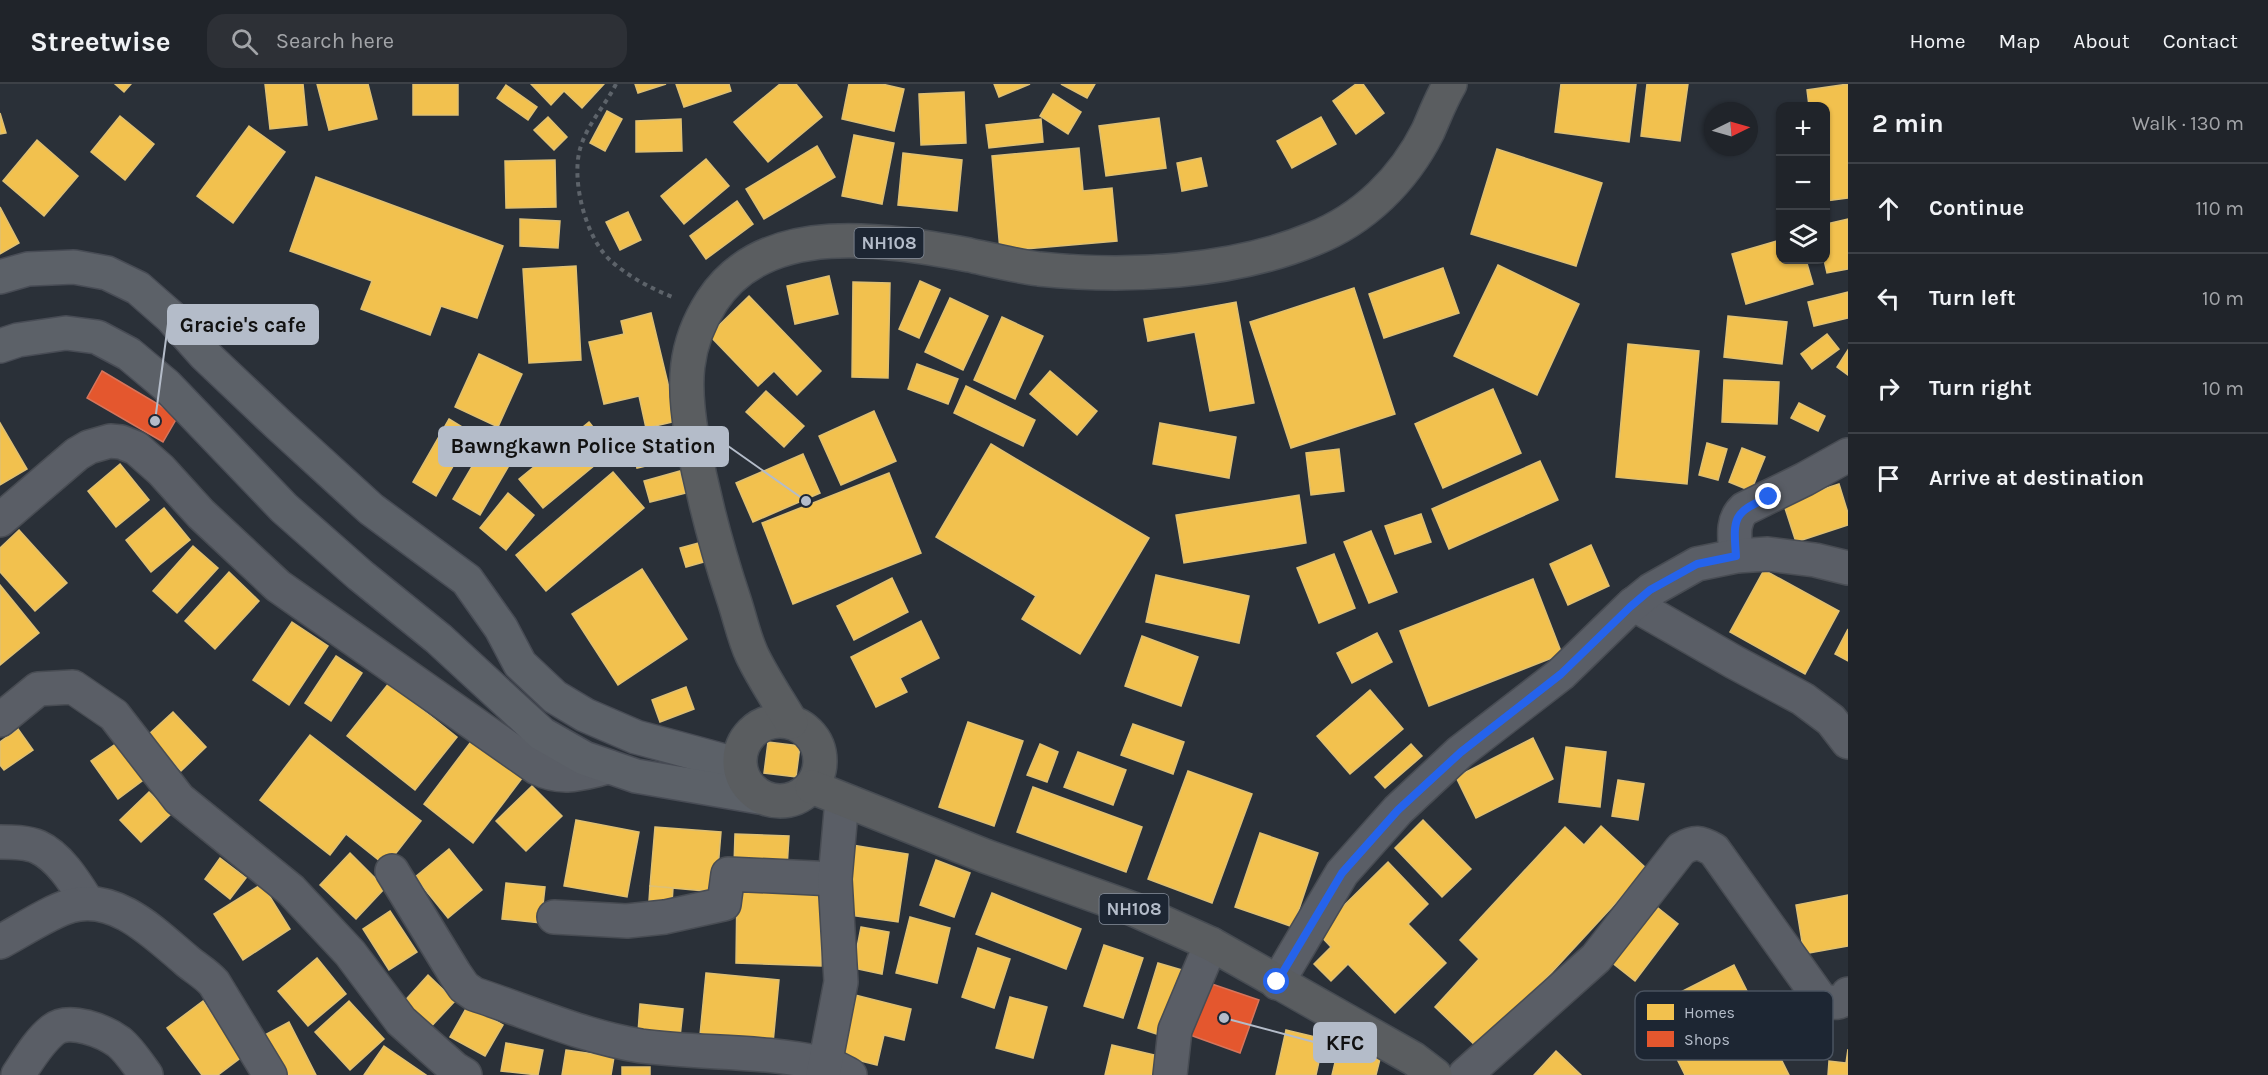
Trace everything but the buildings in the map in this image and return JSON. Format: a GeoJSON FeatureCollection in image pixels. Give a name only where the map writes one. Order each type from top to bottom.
{"type":"FeatureCollection","features":[{"type":"Feature","properties":{"kind":"highway","name":"NH108"},"geometry":{"type":"LineString","coordinates":[[1419,1070],[1211,944],[1133,909],[984,856],[812,787],[820,768],[819,749],[808,732],[791,722],[751,654],[711,530],[687,410],[688,351],[701,318],[721,287],[745,267],[775,252],[805,243],[843,241],[885,243],[1038,269],[1121,272],[1193,268],[1252,259],[1313,240],[1348,222],[1371,205],[1391,185],[1410,161],[1427,132],[1450,84]]}},
{"type":"Feature","properties":{"kind":"highway"},"geometry":{"type":"LineString","coordinates":[[791,722],[772,721],[754,730],[742,745],[739,765],[745,783],[759,797],[778,803],[797,799],[812,787]]}},
{"type":"Feature","properties":{"kind":"main road"},"geometry":{"type":"LineString","coordinates":[[0,277],[28,269],[74,267],[107,273],[138,288],[171,317],[213,363],[354,494],[467,580],[501,628],[520,664],[555,697],[585,715],[636,737],[739,765]]}},
{"type":"Feature","properties":{"kind":"main road"},"geometry":{"type":"LineString","coordinates":[[0,346],[18,340],[66,333],[97,337],[129,354],[166,385],[284,508],[360,575],[439,639],[542,734],[584,758],[636,776],[759,797]]}},
{"type":"Feature","properties":{"kind":"street"},"geometry":{"type":"LineString","coordinates":[[0,520],[77,454],[99,443],[122,442],[136,448],[161,470],[201,514],[278,586],[537,768],[548,774],[563,777],[609,766]]}},
{"type":"Feature","properties":{"kind":"street"},"geometry":{"type":"LineString","coordinates":[[1736,556],[1735,524],[1739,513],[1848,455]]}},
{"type":"Feature","properties":{"kind":"street"},"geometry":{"type":"LineString","coordinates":[[1277,982],[1342,873],[1398,810],[1461,752],[1561,674],[1633,604],[1672,576],[1697,564],[1736,556],[1768,554],[1848,567]]}},
{"type":"Feature","properties":{"kind":"street"},"geometry":{"type":"LineString","coordinates":[[1633,604],[1803,699],[1831,720],[1848,742]]}},
{"type":"Feature","properties":{"kind":"street"},"geometry":{"type":"LineString","coordinates":[[0,720],[38,689],[73,687],[114,715],[179,799],[291,890],[350,953],[401,1021],[455,1069],[465,1075]]}},
{"type":"Feature","properties":{"kind":"street"},"geometry":{"type":"LineString","coordinates":[[392,871],[464,987],[474,994],[576,1029],[639,1045],[698,1052],[742,1053],[833,1071],[841,982],[835,879],[842,800]]}},
{"type":"Feature","properties":{"kind":"street"},"geometry":{"type":"LineString","coordinates":[[0,842],[14,842],[38,847],[67,870],[88,903]]}},
{"type":"Feature","properties":{"kind":"street"},"geometry":{"type":"LineString","coordinates":[[1465,1075],[1596,957],[1681,849],[1692,843],[1702,843],[1714,850],[1815,991]]}},
{"type":"Feature","properties":{"kind":"street"},"geometry":{"type":"LineString","coordinates":[[554,917],[627,921],[665,917],[724,904],[728,874],[835,879]]}},
{"type":"Feature","properties":{"kind":"street"},"geometry":{"type":"LineString","coordinates":[[0,942],[69,906],[88,903],[108,905],[160,936],[188,962],[204,972],[214,983],[270,1075]]}},
{"type":"Feature","properties":{"kind":"street"},"geometry":{"type":"LineString","coordinates":[[1170,1075],[1175,1030],[1211,944]]}},
{"type":"Feature","properties":{"kind":"street"},"geometry":{"type":"LineString","coordinates":[[1833,1004],[1844,1000],[1848,994]]}},
{"type":"Feature","properties":{"kind":"street"},"geometry":{"type":"LineString","coordinates":[[18,1075],[35,1050],[54,1029],[67,1025],[100,1032],[119,1043],[146,1075]]}},
{"type":"Feature","properties":{"kind":"path"},"geometry":{"type":"LineString","coordinates":[[616,84],[586,134],[577,165],[576,182],[579,197],[596,241],[609,259],[627,274],[661,293],[706,311]]}},
{"type":"Feature","properties":{"kind":"place","name":"Gracie's cafe"},"geometry":{"type":"Point","coordinates":[155,421]}},
{"type":"Feature","properties":{"kind":"place","name":"Bawngkawn Police Station"},"geometry":{"type":"Point","coordinates":[806,501]}},
{"type":"Feature","properties":{"kind":"place","name":"KFC"},"geometry":{"type":"Point","coordinates":[1224,1018]}},
{"type":"Feature","properties":{"kind":"route"},"geometry":{"type":"LineString","coordinates":[[1277,982],[1342,873],[1398,810],[1461,752],[1561,674],[1650,590],[1697,564],[1736,556],[1736,518],[1744,509],[1769,497]]}}]}
